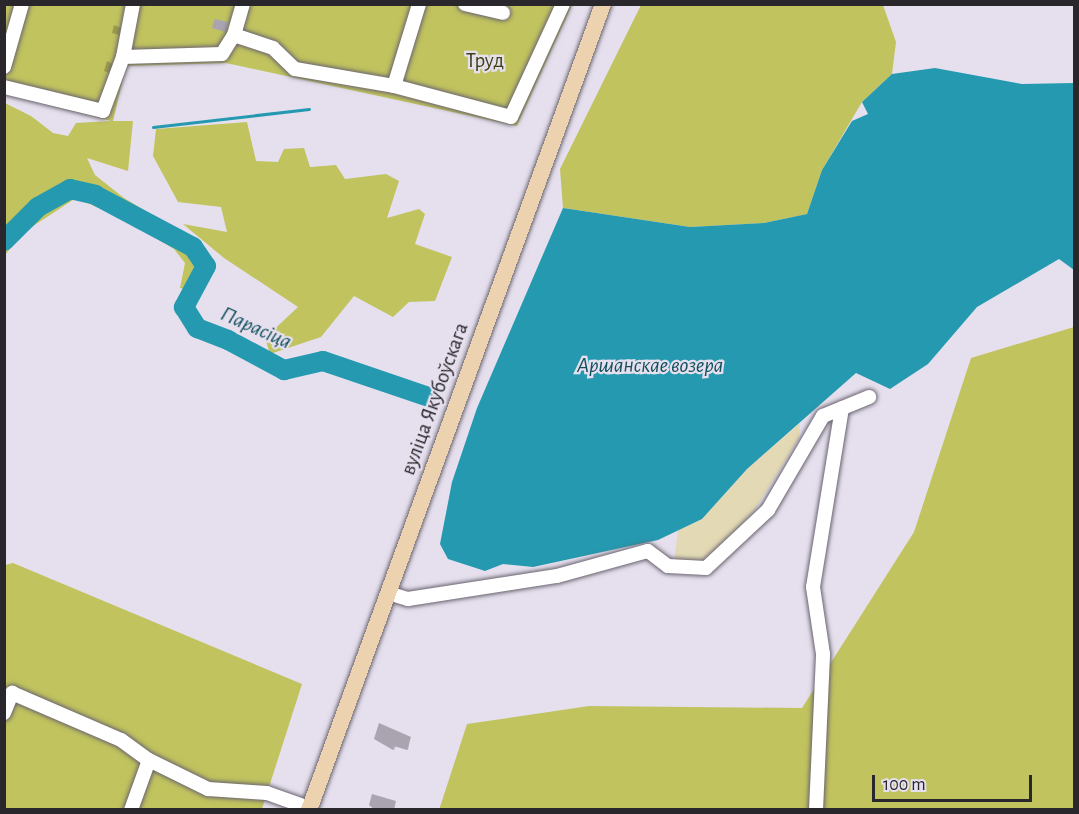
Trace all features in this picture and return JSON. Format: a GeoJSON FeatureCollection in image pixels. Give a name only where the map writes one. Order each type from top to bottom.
{"type":"FeatureCollection","features":[{"type":"Feature","properties":{"kind":"main road","name":"вуліца Якубоўскага"},"geometry":{"type":"LineString","coordinates":[[309,809],[603,4]]}},
{"type":"Feature","properties":{"kind":"lane"},"geometry":{"type":"LineString","coordinates":[[4,67],[22,4]]}},
{"type":"Feature","properties":{"kind":"lane"},"geometry":{"type":"LineString","coordinates":[[4,87],[103,111],[123,57],[133,4]]}},
{"type":"Feature","properties":{"kind":"lane"},"geometry":{"type":"LineString","coordinates":[[123,57],[222,54],[234,35],[243,4]]}},
{"type":"Feature","properties":{"kind":"lane"},"geometry":{"type":"LineString","coordinates":[[394,86],[419,4]]}},
{"type":"Feature","properties":{"kind":"lane"},"geometry":{"type":"LineString","coordinates":[[465,4],[503,13]]}},
{"type":"Feature","properties":{"kind":"lane"},"geometry":{"type":"LineString","coordinates":[[234,35],[273,48],[295,69],[394,86],[511,117],[563,4]]}},
{"type":"Feature","properties":{"kind":"lane"},"geometry":{"type":"LineString","coordinates":[[388,593],[408,599],[557,576],[648,552],[668,566],[706,568],[768,510],[822,416],[869,397]]}},
{"type":"Feature","properties":{"kind":"lane"},"geometry":{"type":"LineString","coordinates":[[816,810],[823,654],[813,587],[842,408]]}},
{"type":"Feature","properties":{"kind":"lane"},"geometry":{"type":"LineString","coordinates":[[4,712],[12,693],[121,740],[149,760],[208,789],[267,793],[309,809]]}},
{"type":"Feature","properties":{"kind":"lane"},"geometry":{"type":"LineString","coordinates":[[131,810],[149,760]]}},
{"type":"Feature","properties":{"kind":"green space","name":"Труд"},"geometry":{"type":"Polygon","coordinates":[[[5,5],[572,5],[517,126],[226,63],[126,66],[113,121],[133,121],[128,171],[87,158],[95,175],[124,198],[194,240],[210,264],[201,294],[180,288],[185,263],[174,249],[124,219],[76,198],[24,232],[5,255],[5,103],[31,116],[53,133],[68,136],[76,123],[111,121],[5,94],[5,5]]]}},
{"type":"Feature","properties":{"kind":"green space"},"geometry":{"type":"Polygon","coordinates":[[[641,5],[883,5],[896,42],[892,74],[862,102],[822,170],[807,214],[764,223],[690,227],[563,208],[560,169],[641,5]]]}},
{"type":"Feature","properties":{"kind":"green space"},"geometry":{"type":"Polygon","coordinates":[[[247,122],[256,161],[278,162],[284,149],[304,148],[310,167],[336,165],[345,179],[386,174],[399,181],[387,218],[419,209],[425,214],[415,244],[452,257],[435,301],[409,302],[393,317],[354,296],[321,337],[270,354],[265,338],[298,307],[224,258],[183,224],[227,232],[221,207],[178,202],[153,156],[156,129],[247,122]]]}},
{"type":"Feature","properties":{"kind":"green space"},"geometry":{"type":"Polygon","coordinates":[[[1074,327],[1074,809],[439,810],[467,724],[589,706],[802,708],[914,532],[971,358],[1074,327]]]}},
{"type":"Feature","properties":{"kind":"green space"},"geometry":{"type":"Polygon","coordinates":[[[13,563],[302,684],[262,809],[5,810],[5,565],[13,563]]]}},
{"type":"Feature","properties":{"kind":"sand"},"geometry":{"type":"Polygon","coordinates":[[[800,423],[799,438],[754,511],[704,563],[674,562],[678,530],[702,519],[747,469],[800,423]]]}},
{"type":"Feature","properties":{"kind":"water","name":"Аршанскае возера"},"geometry":{"type":"Polygon","coordinates":[[[935,68],[1022,84],[1074,83],[1074,270],[1059,259],[977,307],[928,364],[890,389],[856,373],[747,469],[702,519],[658,540],[533,567],[503,564],[485,571],[448,559],[440,544],[452,482],[477,408],[563,208],[690,227],[764,223],[807,214],[822,170],[852,121],[868,114],[862,102],[892,74],[935,68]]]}},
{"type":"Feature","properties":{"kind":"building"},"geometry":{"type":"Polygon","coordinates":[[[215,19],[228,22],[226,32],[212,28],[215,19]]]}},
{"type":"Feature","properties":{"kind":"building"},"geometry":{"type":"Polygon","coordinates":[[[379,723],[411,737],[407,750],[394,746],[393,750],[374,739],[379,723]]]}},
{"type":"Feature","properties":{"kind":"building"},"geometry":{"type":"Polygon","coordinates":[[[372,794],[396,801],[394,810],[375,810],[369,805],[372,794]]]}},
{"type":"Feature","properties":{"kind":"waterway"},"geometry":{"type":"LineString","coordinates":[[153,127],[309,109]]}},
{"type":"Feature","properties":{"kind":"waterway","name":"Парасіца"},"geometry":{"type":"LineString","coordinates":[[4,241],[38,207],[70,189],[95,195],[193,247],[206,266],[184,307],[197,328],[228,340],[284,370],[323,361],[426,396]]}}]}
